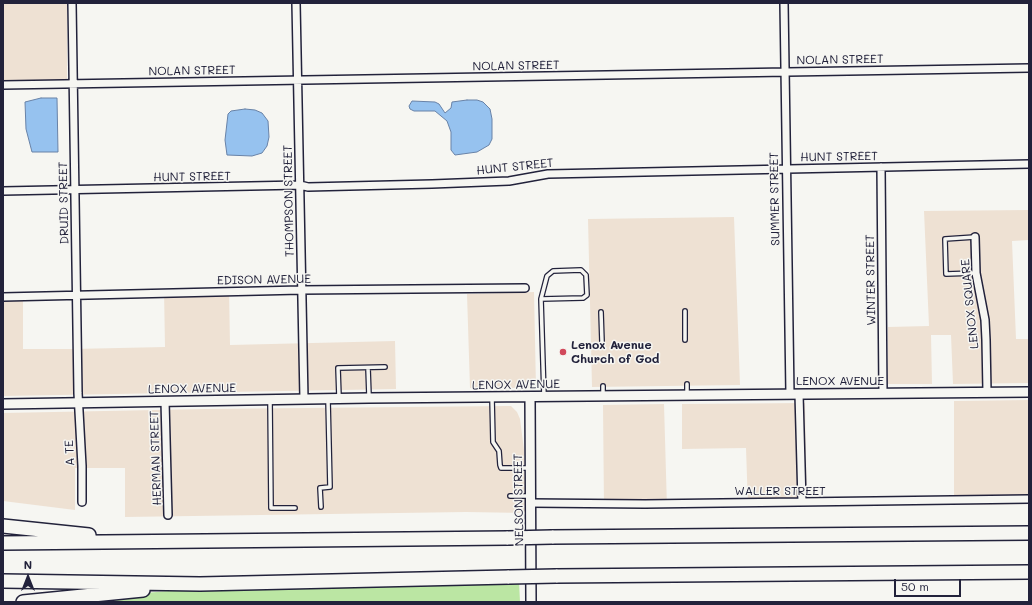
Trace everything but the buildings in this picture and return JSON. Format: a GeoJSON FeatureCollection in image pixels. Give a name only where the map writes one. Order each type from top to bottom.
{"type":"FeatureCollection","features":[{"type":"Feature","properties":{"kind":"highway"},"geometry":{"type":"LineString","coordinates":[[3,526],[85,534],[230,541]]}},
{"type":"Feature","properties":{"kind":"highway"},"geometry":{"type":"LineString","coordinates":[[3,543],[1029,533]]}},
{"type":"Feature","properties":{"kind":"highway"},"geometry":{"type":"LineString","coordinates":[[3,581],[200,584],[556,576],[1029,572]]}},
{"type":"Feature","properties":{"kind":"highway"},"geometry":{"type":"LineString","coordinates":[[24,602],[200,584]]}},
{"type":"Feature","properties":{"kind":"street","name":"DRUID STREET"},"geometry":{"type":"LineString","coordinates":[[72,3],[79,403]]}},
{"type":"Feature","properties":{"kind":"street","name":"THOMPSON STREET"},"geometry":{"type":"LineString","coordinates":[[296,3],[304,399]]}},
{"type":"Feature","properties":{"kind":"street","name":"SUMMER STREET"},"geometry":{"type":"LineString","coordinates":[[784,3],[786,168],[794,394],[802,502]]}},
{"type":"Feature","properties":{"kind":"street","name":"NOLAN STREET"},"geometry":{"type":"LineString","coordinates":[[3,85],[1029,68]]}},
{"type":"Feature","properties":{"kind":"street","name":"HUNT STREET"},"geometry":{"type":"LineString","coordinates":[[3,191],[432,184],[508,181],[548,174],[1029,164]]}},
{"type":"Feature","properties":{"kind":"street","name":"WINTER STREET"},"geometry":{"type":"LineString","coordinates":[[881,167],[884,393]]}},
{"type":"Feature","properties":{"kind":"street","name":"LENOX SQUARE"},"geometry":{"type":"LineString","coordinates":[[975,237],[976,273],[985,320],[987,392]]}},
{"type":"Feature","properties":{"kind":"street","name":"EDISON AVENUE"},"geometry":{"type":"LineString","coordinates":[[3,297],[302,290],[525,288]]}},
{"type":"Feature","properties":{"kind":"street","name":"LENOX AVENUE"},"geometry":{"type":"LineString","coordinates":[[3,404],[339,398],[1029,392]]}},
{"type":"Feature","properties":{"kind":"street","name":"NELSON STREET"},"geometry":{"type":"LineString","coordinates":[[530,397],[531,602]]}},
{"type":"Feature","properties":{"kind":"street","name":"HERMAN STREET"},"geometry":{"type":"LineString","coordinates":[[165,401],[168,515]]}},
{"type":"Feature","properties":{"kind":"street","name":"A TE"},"geometry":{"type":"LineString","coordinates":[[79,403],[82,502]]}},
{"type":"Feature","properties":{"kind":"street","name":"WALLER STREET"},"geometry":{"type":"LineString","coordinates":[[530,500],[646,504],[1029,499]]}},
{"type":"Feature","properties":{"kind":"lane"},"geometry":{"type":"LineString","coordinates":[[975,237],[946,239],[946,274],[976,273]]}},
{"type":"Feature","properties":{"kind":"lane"},"geometry":{"type":"LineString","coordinates":[[541,299],[583,298],[587,295],[586,275],[581,270],[553,271],[547,276],[541,299],[544,397]]}},
{"type":"Feature","properties":{"kind":"lane"},"geometry":{"type":"LineString","coordinates":[[685,311],[686,340]]}},
{"type":"Feature","properties":{"kind":"lane"},"geometry":{"type":"LineString","coordinates":[[601,312],[602,342]]}},
{"type":"Feature","properties":{"kind":"lane"},"geometry":{"type":"LineString","coordinates":[[339,398],[338,368],[385,367]]}},
{"type":"Feature","properties":{"kind":"lane"},"geometry":{"type":"LineString","coordinates":[[368,368],[369,398]]}},
{"type":"Feature","properties":{"kind":"lane"},"geometry":{"type":"LineString","coordinates":[[686,384],[687,395]]}},
{"type":"Feature","properties":{"kind":"lane"},"geometry":{"type":"LineString","coordinates":[[603,386],[603,396]]}},
{"type":"Feature","properties":{"kind":"lane"},"geometry":{"type":"LineString","coordinates":[[492,397],[493,442],[499,451],[501,468],[530,468]]}},
{"type":"Feature","properties":{"kind":"lane"},"geometry":{"type":"LineString","coordinates":[[321,508],[320,488],[330,487],[328,399]]}},
{"type":"Feature","properties":{"kind":"lane"},"geometry":{"type":"LineString","coordinates":[[270,400],[271,508],[295,508]]}},
{"type":"Feature","properties":{"kind":"lane"},"geometry":{"type":"LineString","coordinates":[[510,496],[530,500]]}},
{"type":"Feature","properties":{"kind":"shaded area"},"geometry":{"type":"Polygon","coordinates":[[[3,3],[67,3],[67,81],[3,82],[3,3]]]}},
{"type":"Feature","properties":{"kind":"shaded area"},"geometry":{"type":"Polygon","coordinates":[[[1029,210],[1029,240],[1012,241],[1016,339],[1029,339],[1029,383],[953,384],[951,335],[931,335],[932,384],[888,384],[888,327],[929,326],[924,211],[1029,210]]]}},
{"type":"Feature","properties":{"kind":"shaded area"},"geometry":{"type":"Polygon","coordinates":[[[734,217],[740,385],[592,387],[588,219],[734,217]]]}},
{"type":"Feature","properties":{"kind":"shaded area"},"geometry":{"type":"Polygon","coordinates":[[[229,289],[230,345],[395,341],[396,389],[3,396],[3,293],[23,292],[23,349],[73,349],[165,347],[164,290],[229,289]]]}},
{"type":"Feature","properties":{"kind":"shaded area"},"geometry":{"type":"Polygon","coordinates":[[[534,292],[536,388],[470,388],[467,294],[534,292]]]}},
{"type":"Feature","properties":{"kind":"shaded area"},"geometry":{"type":"Polygon","coordinates":[[[1029,400],[1029,504],[954,505],[954,401],[1029,400]]]}},
{"type":"Feature","properties":{"kind":"shaded area"},"geometry":{"type":"Polygon","coordinates":[[[805,403],[807,506],[748,507],[746,448],[682,449],[682,404],[805,403]]]}},
{"type":"Feature","properties":{"kind":"shaded area"},"geometry":{"type":"Polygon","coordinates":[[[664,404],[667,508],[604,508],[603,405],[664,404]]]}},
{"type":"Feature","properties":{"kind":"shaded area"},"geometry":{"type":"Polygon","coordinates":[[[511,406],[517,412],[520,419],[524,450],[526,513],[466,512],[125,517],[125,468],[75,468],[75,510],[3,501],[3,413],[206,409],[511,406]]]}},
{"type":"Feature","properties":{"kind":"green space"},"geometry":{"type":"Polygon","coordinates":[[[519,581],[520,602],[46,602],[212,587],[386,587],[519,581]]]}},
{"type":"Feature","properties":{"kind":"water"},"geometry":{"type":"Polygon","coordinates":[[[41,98],[57,98],[58,152],[32,152],[26,129],[25,102],[41,98]]]}},
{"type":"Feature","properties":{"kind":"water"},"geometry":{"type":"Polygon","coordinates":[[[477,100],[483,102],[490,109],[492,119],[492,139],[489,145],[477,152],[455,155],[451,150],[451,132],[447,121],[435,111],[414,111],[410,109],[409,106],[412,101],[435,102],[439,104],[445,113],[451,108],[452,102],[477,100]]]}},
{"type":"Feature","properties":{"kind":"water"},"geometry":{"type":"Polygon","coordinates":[[[245,109],[255,110],[262,113],[268,121],[269,137],[267,146],[262,153],[252,156],[227,155],[225,140],[228,114],[231,111],[245,109]]]}},
{"type":"Feature","properties":{"kind":"place","name":"Lenox Avenue Church of God"},"geometry":{"type":"Point","coordinates":[563,352]}}]}
